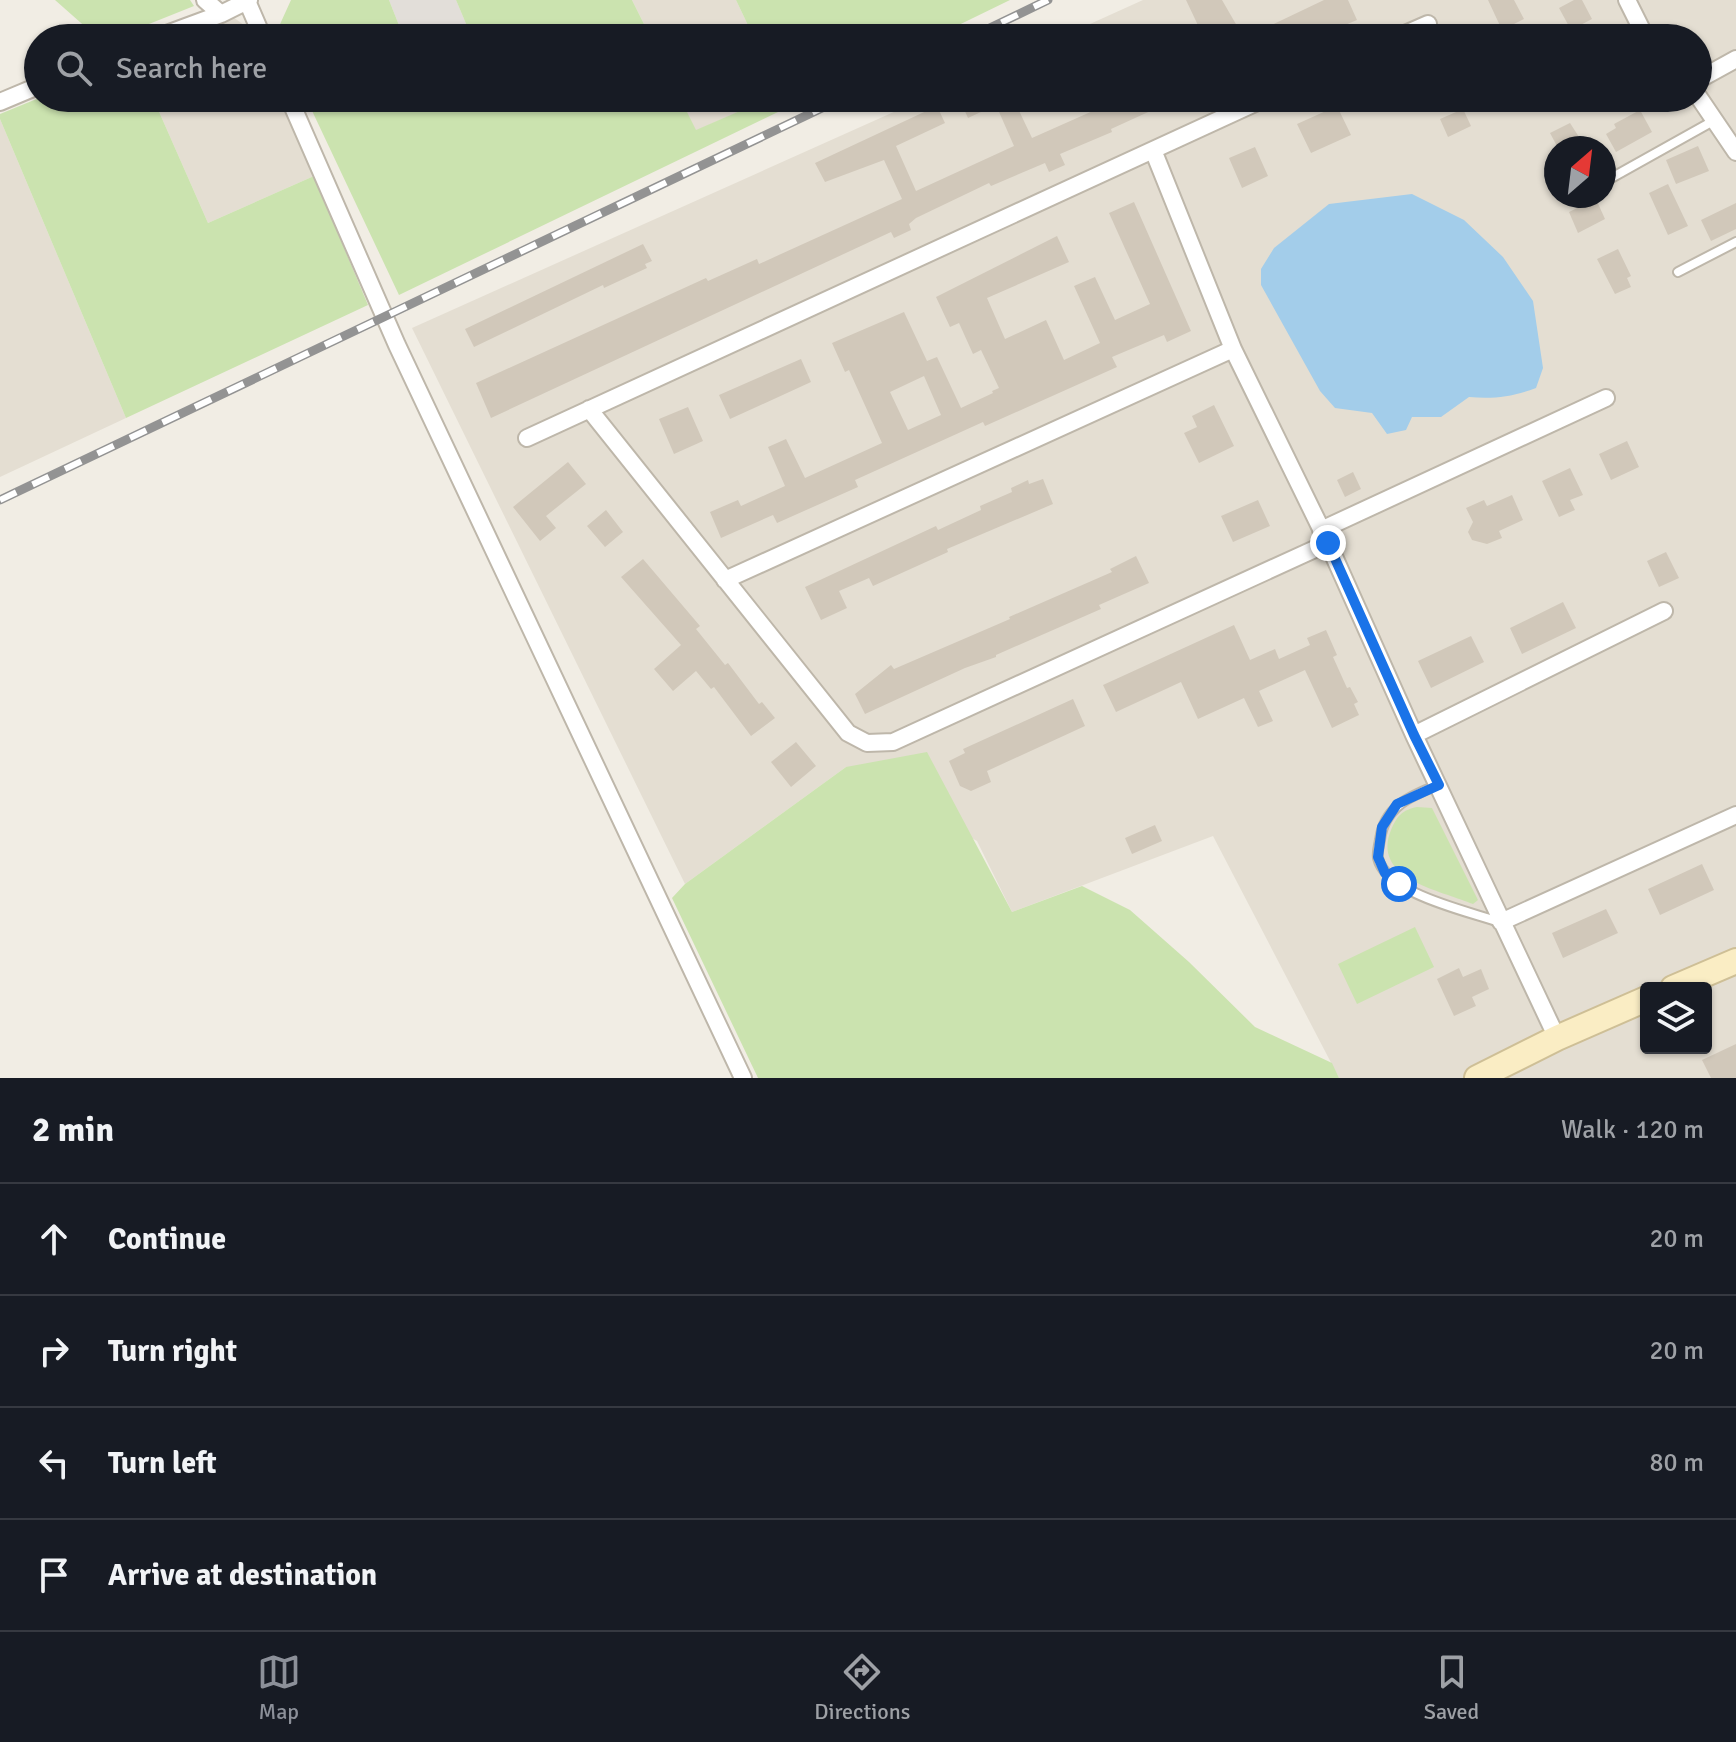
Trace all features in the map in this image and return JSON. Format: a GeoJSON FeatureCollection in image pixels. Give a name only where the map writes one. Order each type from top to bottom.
{"type":"FeatureCollection","features":[{"type":"Feature","properties":{"kind":"street"},"geometry":{"type":"LineString","coordinates":[[205,0],[221,14]]}},
{"type":"Feature","properties":{"kind":"street"},"geometry":{"type":"LineString","coordinates":[[194,24],[248,0],[257,24]]}},
{"type":"Feature","properties":{"kind":"street"},"geometry":{"type":"LineString","coordinates":[[1627,0],[1639,24]]}},
{"type":"Feature","properties":{"kind":"street"},"geometry":{"type":"LineString","coordinates":[[1712,72],[1736,59]]}},
{"type":"Feature","properties":{"kind":"street"},"geometry":{"type":"LineString","coordinates":[[0,102],[24,92]]}},
{"type":"Feature","properties":{"kind":"street"},"geometry":{"type":"LineString","coordinates":[[295,112],[397,345],[743,1078]]}},
{"type":"Feature","properties":{"kind":"street"},"geometry":{"type":"LineString","coordinates":[[527,438],[1236,112]]}},
{"type":"Feature","properties":{"kind":"street"},"geometry":{"type":"LineString","coordinates":[[1709,112],[1736,152]]}},
{"type":"Feature","properties":{"kind":"street"},"geometry":{"type":"LineString","coordinates":[[1153,150],[1233,349],[1324,536],[1557,1038]]}},
{"type":"Feature","properties":{"kind":"street"},"geometry":{"type":"LineString","coordinates":[[725,580],[1233,349]]}},
{"type":"Feature","properties":{"kind":"street"},"geometry":{"type":"LineString","coordinates":[[589,409],[848,733],[867,743],[893,742],[1606,398]]}},
{"type":"Feature","properties":{"kind":"street"},"geometry":{"type":"LineString","coordinates":[[1414,735],[1664,611]]}},
{"type":"Feature","properties":{"kind":"street"},"geometry":{"type":"LineString","coordinates":[[1501,922],[1736,815]]}},
{"type":"Feature","properties":{"kind":"street"},"geometry":{"type":"LineString","coordinates":[[1687,982],[1736,961]]}},
{"type":"Feature","properties":{"kind":"street"},"geometry":{"type":"LineString","coordinates":[[1477,1078],[1640,1002]]}},
{"type":"Feature","properties":{"kind":"lane"},"geometry":{"type":"LineString","coordinates":[[1616,175],[1715,120]]}},
{"type":"Feature","properties":{"kind":"lane"},"geometry":{"type":"LineString","coordinates":[[1678,272],[1736,242]]}},
{"type":"Feature","properties":{"kind":"lane"},"geometry":{"type":"LineString","coordinates":[[1439,785],[1397,804],[1382,827],[1378,857],[1385,873],[1422,896],[1501,922]]}},
{"type":"Feature","properties":{"kind":"shaded area"},"geometry":{"type":"Polygon","coordinates":[[[389,0],[456,0],[466,24],[398,24],[389,0]]]}},
{"type":"Feature","properties":{"kind":"shaded area"},"geometry":{"type":"Polygon","coordinates":[[[632,0],[736,0],[747,24],[644,24],[632,0]]]}},
{"type":"Feature","properties":{"kind":"shaded area"},"geometry":{"type":"Polygon","coordinates":[[[1143,0],[1736,0],[1736,1078],[1339,1078],[1213,836],[1012,912],[977,841],[846,767],[685,884],[412,328],[894,112],[1712,112],[1712,24],[1090,24],[1143,0]]]}},
{"type":"Feature","properties":{"kind":"shaded area"},"geometry":{"type":"Polygon","coordinates":[[[233,17],[242,24],[216,24],[233,17]]]}},
{"type":"Feature","properties":{"kind":"shaded area"},"geometry":{"type":"Polygon","coordinates":[[[159,112],[287,112],[314,176],[208,223],[159,112]]]}},
{"type":"Feature","properties":{"kind":"shaded area"},"geometry":{"type":"Polygon","coordinates":[[[686,112],[738,112],[695,131],[686,112]]]}},
{"type":"Feature","properties":{"kind":"shaded area"},"geometry":{"type":"Polygon","coordinates":[[[0,119],[126,418],[0,477],[0,119]]]}},
{"type":"Feature","properties":{"kind":"green space"},"geometry":{"type":"Polygon","coordinates":[[[55,0],[190,0],[194,6],[149,24],[82,24],[55,0]]]}},
{"type":"Feature","properties":{"kind":"green space"},"geometry":{"type":"Polygon","coordinates":[[[291,0],[389,0],[398,24],[280,24],[291,0]]]}},
{"type":"Feature","properties":{"kind":"green space"},"geometry":{"type":"Polygon","coordinates":[[[456,0],[632,0],[644,24],[466,24],[456,0]]]}},
{"type":"Feature","properties":{"kind":"green space"},"geometry":{"type":"Polygon","coordinates":[[[736,0],[1010,0],[961,24],[747,24],[736,0]]]}},
{"type":"Feature","properties":{"kind":"green space"},"geometry":{"type":"Polygon","coordinates":[[[24,104],[24,112],[159,112],[208,223],[314,176],[368,305],[126,418],[0,114],[24,104]]]}},
{"type":"Feature","properties":{"kind":"green space"},"geometry":{"type":"Polygon","coordinates":[[[313,112],[687,112],[696,130],[738,112],[778,112],[399,295],[313,112]]]}},
{"type":"Feature","properties":{"kind":"green space"},"geometry":{"type":"Polygon","coordinates":[[[927,752],[1012,912],[1082,886],[1130,910],[1255,1027],[1332,1063],[1339,1078],[758,1078],[672,898],[685,884],[846,767],[927,752]]]}},
{"type":"Feature","properties":{"kind":"green space"},"geometry":{"type":"Polygon","coordinates":[[[1417,807],[1432,808],[1478,900],[1473,904],[1412,880],[1399,871],[1391,860],[1387,847],[1393,825],[1404,812],[1417,807]]]}},
{"type":"Feature","properties":{"kind":"green space"},"geometry":{"type":"Polygon","coordinates":[[[1415,927],[1434,967],[1357,1004],[1338,964],[1415,927]]]}},
{"type":"Feature","properties":{"kind":"water"},"geometry":{"type":"Polygon","coordinates":[[[1412,194],[1464,220],[1503,257],[1533,301],[1543,368],[1536,388],[1503,397],[1469,397],[1441,417],[1412,417],[1406,430],[1387,434],[1372,413],[1335,408],[1320,391],[1261,285],[1261,269],[1274,248],[1329,204],[1412,194]]]}},
{"type":"Feature","properties":{"kind":"building"},"geometry":{"type":"Polygon","coordinates":[[[1186,0],[1222,0],[1236,24],[1197,24],[1186,0]]]}},
{"type":"Feature","properties":{"kind":"building"},"geometry":{"type":"Polygon","coordinates":[[[1324,0],[1348,0],[1357,20],[1347,24],[1273,24],[1324,0]]]}},
{"type":"Feature","properties":{"kind":"building"},"geometry":{"type":"Polygon","coordinates":[[[1488,0],[1514,0],[1524,19],[1514,24],[1499,24],[1488,0]]]}},
{"type":"Feature","properties":{"kind":"building"},"geometry":{"type":"Polygon","coordinates":[[[1574,0],[1582,0],[1592,19],[1582,24],[1568,24],[1559,8],[1574,0]]]}},
{"type":"Feature","properties":{"kind":"building"},"geometry":{"type":"Polygon","coordinates":[[[924,112],[940,112],[945,123],[896,146],[916,191],[1014,146],[999,112],[1020,112],[1032,138],[1090,112],[1148,112],[1111,129],[1112,132],[1060,154],[1065,165],[1049,172],[1045,163],[991,186],[989,183],[916,218],[909,224],[911,230],[894,238],[891,232],[491,418],[476,383],[706,278],[708,281],[757,259],[759,264],[902,199],[884,160],[825,182],[815,163],[924,112]]]}},
{"type":"Feature","properties":{"kind":"building"},"geometry":{"type":"Polygon","coordinates":[[[965,112],[981,112],[968,118],[965,112]]]}},
{"type":"Feature","properties":{"kind":"building"},"geometry":{"type":"Polygon","coordinates":[[[1324,112],[1340,112],[1351,135],[1311,153],[1297,124],[1324,112]]]}},
{"type":"Feature","properties":{"kind":"building"},"geometry":{"type":"Polygon","coordinates":[[[1464,112],[1471,126],[1448,137],[1440,119],[1464,112]]]}},
{"type":"Feature","properties":{"kind":"building"},"geometry":{"type":"Polygon","coordinates":[[[1641,112],[1652,132],[1616,152],[1616,136],[1606,134],[1616,128],[1614,124],[1641,112]]]}},
{"type":"Feature","properties":{"kind":"building"},"geometry":{"type":"Polygon","coordinates":[[[1570,123],[1578,136],[1552,136],[1550,133],[1570,123]]]}},
{"type":"Feature","properties":{"kind":"building"},"geometry":{"type":"Polygon","coordinates":[[[1698,146],[1709,171],[1676,184],[1666,160],[1698,146]]]}},
{"type":"Feature","properties":{"kind":"building"},"geometry":{"type":"Polygon","coordinates":[[[1255,147],[1268,176],[1242,188],[1229,158],[1255,147]]]}},
{"type":"Feature","properties":{"kind":"building"},"geometry":{"type":"Polygon","coordinates":[[[1668,184],[1688,226],[1668,235],[1649,193],[1668,184]]]}},
{"type":"Feature","properties":{"kind":"building"},"geometry":{"type":"Polygon","coordinates":[[[1134,202],[1191,331],[1167,342],[1164,335],[1112,357],[1117,367],[985,426],[983,422],[855,480],[858,487],[777,523],[773,515],[721,538],[710,512],[738,500],[741,506],[785,486],[768,447],[786,439],[805,478],[882,443],[849,370],[845,372],[832,343],[904,312],[927,361],[937,357],[961,408],[999,388],[981,350],[973,354],[959,323],[950,327],[936,297],[1057,236],[1069,262],[987,298],[1005,339],[1046,320],[1064,360],[1100,343],[1074,286],[1095,277],[1115,320],[1150,304],[1109,213],[1134,202]],[[924,376],[890,392],[908,430],[941,415],[924,376]]]}},
{"type":"Feature","properties":{"kind":"building"},"geometry":{"type":"Polygon","coordinates":[[[1736,203],[1736,229],[1711,241],[1701,220],[1736,203]]]}},
{"type":"Feature","properties":{"kind":"building"},"geometry":{"type":"Polygon","coordinates":[[[1577,208],[1600,208],[1605,219],[1578,233],[1569,212],[1577,208]]]}},
{"type":"Feature","properties":{"kind":"building"},"geometry":{"type":"Polygon","coordinates":[[[643,244],[652,261],[645,264],[647,268],[604,288],[603,285],[474,347],[465,329],[643,244]]]}},
{"type":"Feature","properties":{"kind":"building"},"geometry":{"type":"Polygon","coordinates":[[[1618,249],[1631,276],[1627,278],[1631,287],[1615,294],[1597,259],[1618,249]]]}},
{"type":"Feature","properties":{"kind":"building"},"geometry":{"type":"Polygon","coordinates":[[[801,359],[811,382],[730,419],[719,395],[801,359]]]}},
{"type":"Feature","properties":{"kind":"building"},"geometry":{"type":"Polygon","coordinates":[[[1214,405],[1234,446],[1199,463],[1184,433],[1197,427],[1192,416],[1214,405]]]}},
{"type":"Feature","properties":{"kind":"building"},"geometry":{"type":"Polygon","coordinates":[[[688,407],[703,441],[674,454],[659,419],[688,407]]]}},
{"type":"Feature","properties":{"kind":"building"},"geometry":{"type":"Polygon","coordinates":[[[1627,441],[1639,467],[1611,480],[1599,454],[1627,441]]]}},
{"type":"Feature","properties":{"kind":"building"},"geometry":{"type":"Polygon","coordinates":[[[568,462],[586,484],[546,516],[556,528],[540,541],[513,507],[568,462]]]}},
{"type":"Feature","properties":{"kind":"building"},"geometry":{"type":"Polygon","coordinates":[[[1570,468],[1583,495],[1570,500],[1575,510],[1559,517],[1542,481],[1570,468]]]}},
{"type":"Feature","properties":{"kind":"building"},"geometry":{"type":"Polygon","coordinates":[[[1353,472],[1361,489],[1345,497],[1337,480],[1353,472]]]}},
{"type":"Feature","properties":{"kind":"building"},"geometry":{"type":"Polygon","coordinates":[[[1043,479],[1053,504],[947,549],[948,552],[873,586],[869,578],[839,591],[847,608],[821,620],[805,587],[936,526],[938,530],[981,510],[980,506],[1012,492],[1011,488],[1028,480],[1029,484],[1043,479]]]}},
{"type":"Feature","properties":{"kind":"building"},"geometry":{"type":"Polygon","coordinates":[[[1512,495],[1523,520],[1499,531],[1502,538],[1487,544],[1472,540],[1468,532],[1473,522],[1466,508],[1484,500],[1487,506],[1512,495]]]}},
{"type":"Feature","properties":{"kind":"building"},"geometry":{"type":"Polygon","coordinates":[[[1258,500],[1270,526],[1233,542],[1221,516],[1258,500]]]}},
{"type":"Feature","properties":{"kind":"building"},"geometry":{"type":"Polygon","coordinates":[[[606,510],[623,532],[605,547],[587,526],[606,510]]]}},
{"type":"Feature","properties":{"kind":"building"},"geometry":{"type":"Polygon","coordinates":[[[1666,552],[1679,578],[1659,587],[1647,561],[1666,552]]]}},
{"type":"Feature","properties":{"kind":"building"},"geometry":{"type":"Polygon","coordinates":[[[1136,556],[1149,583],[1099,605],[1101,609],[865,714],[855,694],[891,665],[894,669],[1010,619],[1112,572],[1110,569],[1136,556]]]}},
{"type":"Feature","properties":{"kind":"building"},"geometry":{"type":"Polygon","coordinates":[[[643,559],[700,626],[696,629],[725,665],[728,663],[759,704],[762,702],[775,718],[751,736],[714,687],[711,689],[696,671],[673,691],[654,669],[681,645],[621,577],[643,559]]]}},
{"type":"Feature","properties":{"kind":"building"},"geometry":{"type":"Polygon","coordinates":[[[1563,602],[1576,628],[1522,654],[1510,628],[1563,602]]]}},
{"type":"Feature","properties":{"kind":"building"},"geometry":{"type":"Polygon","coordinates":[[[1234,625],[1250,660],[1275,649],[1279,659],[1310,645],[1307,638],[1326,630],[1337,655],[1333,657],[1347,688],[1350,687],[1358,702],[1354,704],[1359,715],[1332,728],[1305,670],[1259,691],[1273,721],[1258,727],[1244,698],[1198,719],[1181,682],[1116,712],[1103,685],[1234,625]]]}},
{"type":"Feature","properties":{"kind":"building"},"geometry":{"type":"Polygon","coordinates":[[[1471,636],[1484,662],[1431,688],[1418,661],[1471,636]]]}},
{"type":"Feature","properties":{"kind":"building"},"geometry":{"type":"Polygon","coordinates":[[[1073,699],[1085,726],[987,771],[991,782],[971,791],[960,786],[949,761],[965,753],[963,749],[1073,699]]]}},
{"type":"Feature","properties":{"kind":"building"},"geometry":{"type":"Polygon","coordinates":[[[796,742],[816,766],[791,787],[771,762],[796,742]]]}},
{"type":"Feature","properties":{"kind":"building"},"geometry":{"type":"Polygon","coordinates":[[[1155,825],[1162,841],[1132,854],[1125,838],[1155,825]]]}},
{"type":"Feature","properties":{"kind":"building"},"geometry":{"type":"Polygon","coordinates":[[[1702,864],[1714,890],[1660,915],[1648,889],[1702,864]]]}},
{"type":"Feature","properties":{"kind":"building"},"geometry":{"type":"Polygon","coordinates":[[[1606,909],[1618,933],[1563,958],[1552,933],[1606,909]]]}},
{"type":"Feature","properties":{"kind":"building"},"geometry":{"type":"Polygon","coordinates":[[[1459,968],[1463,977],[1481,969],[1489,989],[1472,997],[1476,1006],[1454,1016],[1437,979],[1459,968]]]}},
{"type":"Feature","properties":{"kind":"building"},"geometry":{"type":"Polygon","coordinates":[[[1736,1044],[1736,1078],[1711,1078],[1702,1060],[1736,1044]]]}},
{"type":"Feature","properties":{"kind":"railway"},"geometry":{"type":"LineString","coordinates":[[998,24],[1048,0]]}},
{"type":"Feature","properties":{"kind":"railway"},"geometry":{"type":"LineString","coordinates":[[0,500],[814,112]]}},
{"type":"Feature","properties":{"kind":"route"},"geometry":{"type":"LineString","coordinates":[[1328,543],[1439,785],[1397,804],[1382,827],[1378,857],[1385,873],[1399,884]]}}]}
